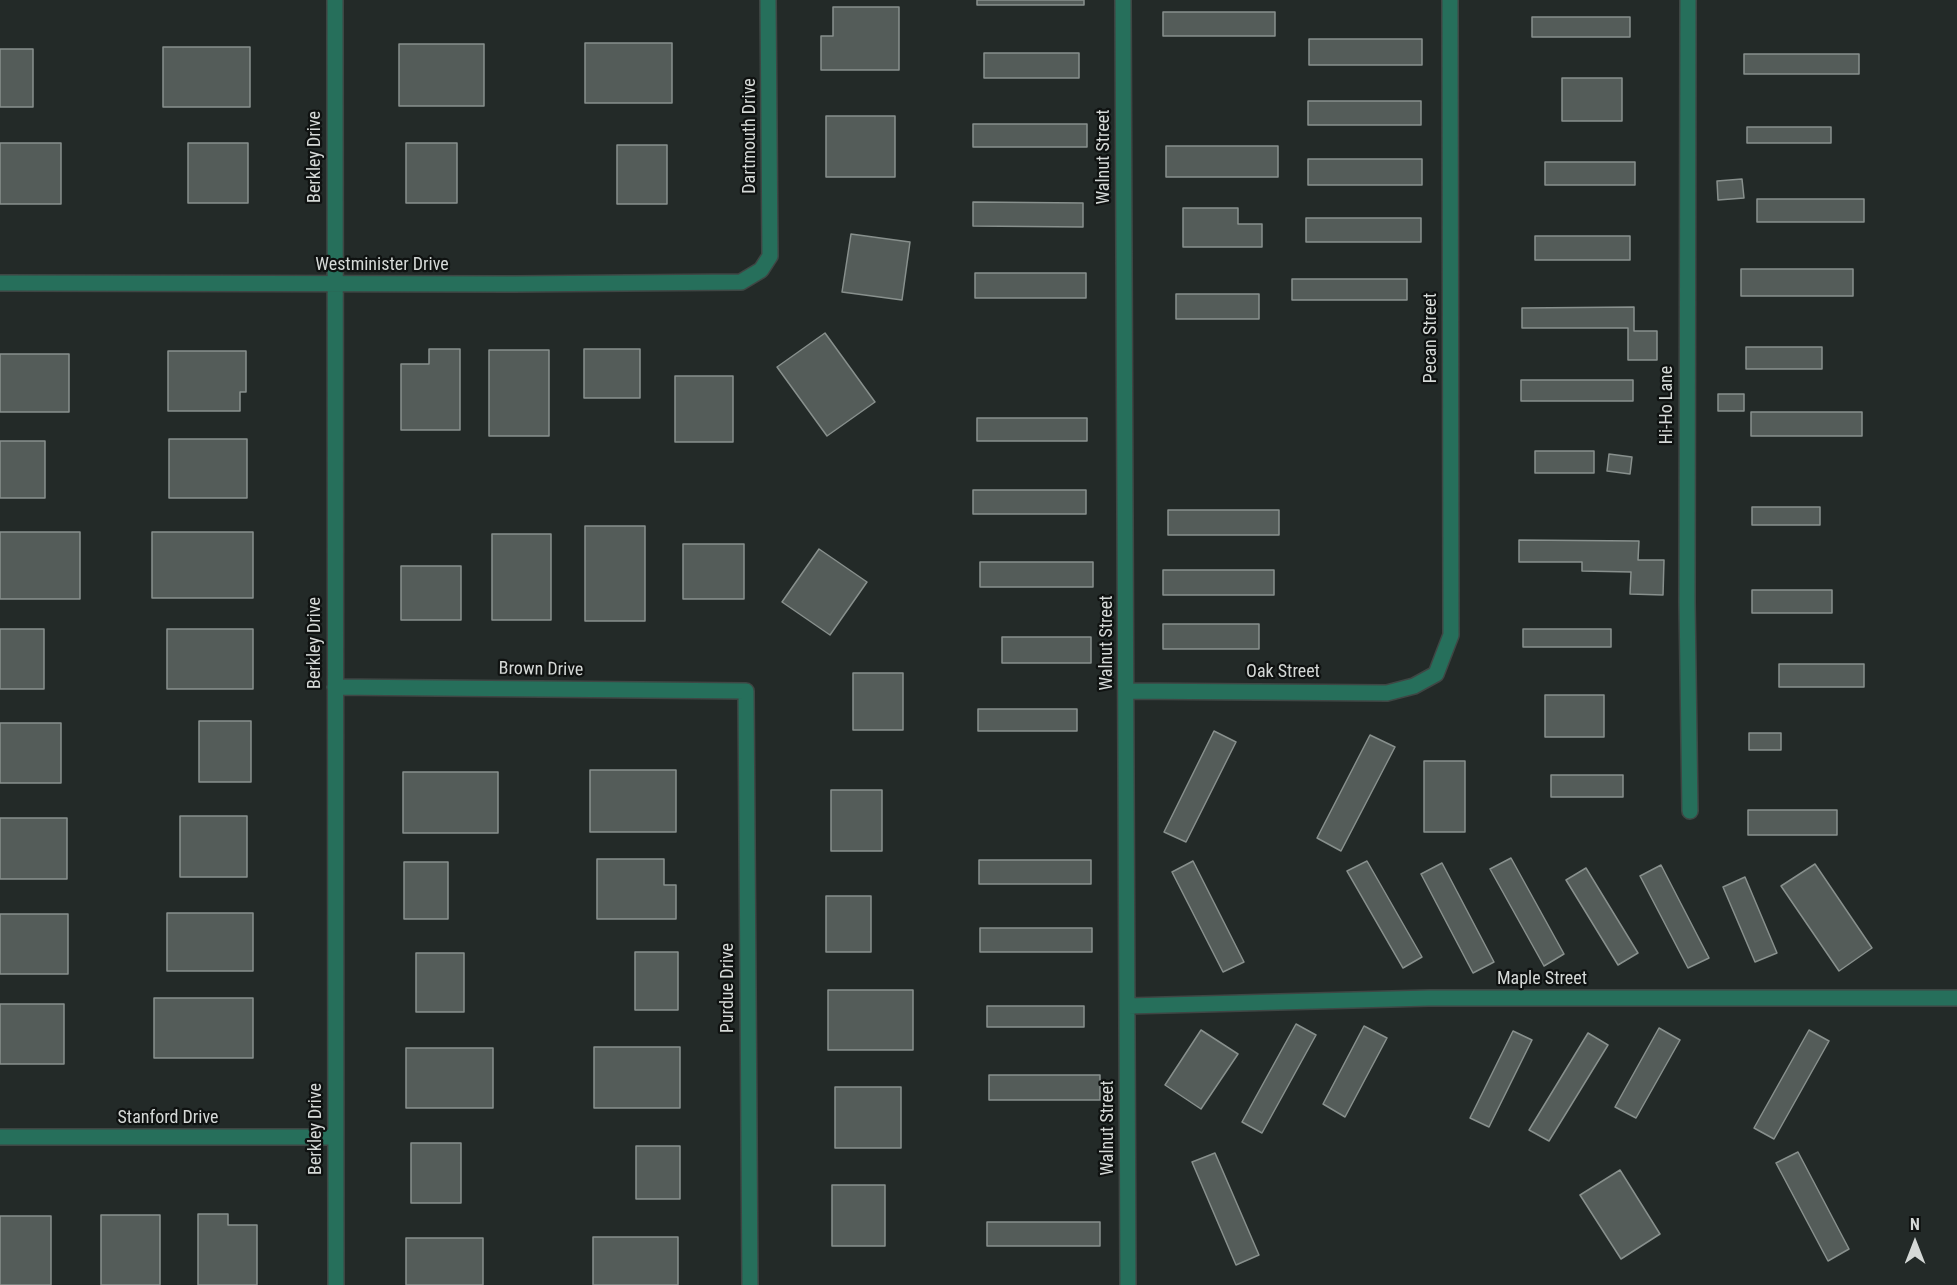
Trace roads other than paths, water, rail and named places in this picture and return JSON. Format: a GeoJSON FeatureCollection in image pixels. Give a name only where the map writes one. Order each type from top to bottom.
{"type":"FeatureCollection","features":[{"type":"Feature","properties":{"kind":"street","name":"Berkley Drive"},"geometry":{"type":"LineString","coordinates":[[335,0],[336,1285]]}},
{"type":"Feature","properties":{"kind":"street","name":"Dartmouth Drive"},"geometry":{"type":"LineString","coordinates":[[761,270],[770,256],[768,0]]}},
{"type":"Feature","properties":{"kind":"street","name":"Walnut Street"},"geometry":{"type":"LineString","coordinates":[[1123,0],[1128,1285]]}},
{"type":"Feature","properties":{"kind":"street","name":"Pecan Street"},"geometry":{"type":"LineString","coordinates":[[1436,674],[1451,635],[1450,0]]}},
{"type":"Feature","properties":{"kind":"street","name":"Hi-Ho Lane"},"geometry":{"type":"LineString","coordinates":[[1688,0],[1686,602],[1690,811]]}},
{"type":"Feature","properties":{"kind":"street","name":"Westminister Drive"},"geometry":{"type":"LineString","coordinates":[[0,283],[741,282],[761,270]]}},
{"type":"Feature","properties":{"kind":"street","name":"Oak Street"},"geometry":{"type":"LineString","coordinates":[[1127,691],[1387,693],[1414,686],[1436,674]]}},
{"type":"Feature","properties":{"kind":"street","name":"Brown Drive"},"geometry":{"type":"LineString","coordinates":[[335,687],[746,691]]}},
{"type":"Feature","properties":{"kind":"street","name":"Purdue Drive"},"geometry":{"type":"LineString","coordinates":[[746,691],[750,1285]]}},
{"type":"Feature","properties":{"kind":"street","name":"Maple Street"},"geometry":{"type":"LineString","coordinates":[[1128,1006],[1428,998],[1957,998]]}},
{"type":"Feature","properties":{"kind":"street","name":"Stanford Drive"},"geometry":{"type":"LineString","coordinates":[[0,1137],[335,1137]]}}]}
